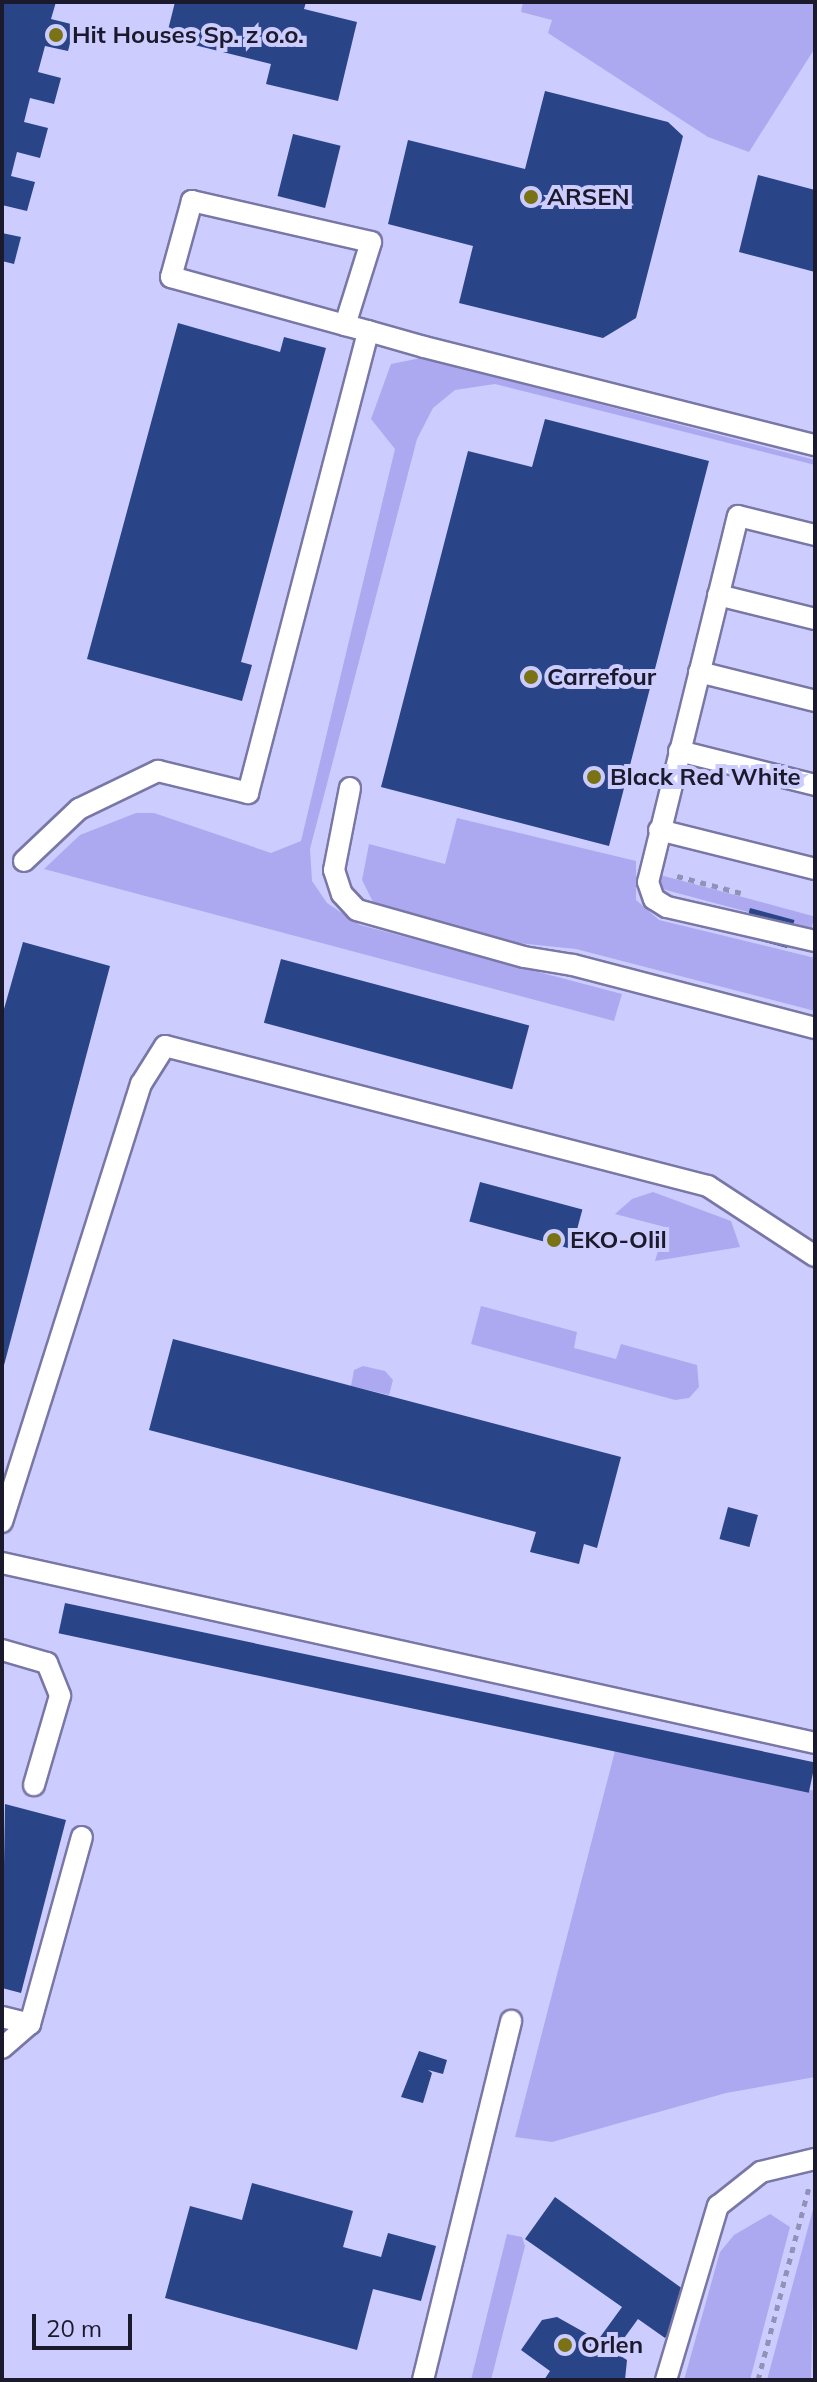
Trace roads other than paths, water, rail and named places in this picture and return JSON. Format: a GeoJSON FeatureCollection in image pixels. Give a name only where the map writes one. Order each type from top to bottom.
{"type":"FeatureCollection","features":[{"type":"Feature","properties":{"kind":"lane"},"geometry":{"type":"LineString","coordinates":[[345,325],[371,242],[192,201],[171,277],[345,325],[815,445]]}},
{"type":"Feature","properties":{"kind":"lane"},"geometry":{"type":"LineString","coordinates":[[24,861],[79,809],[158,771],[248,793],[368,331]]}},
{"type":"Feature","properties":{"kind":"lane"},"geometry":{"type":"LineString","coordinates":[[815,535],[738,516],[649,869],[654,899],[667,907],[815,941]]}},
{"type":"Feature","properties":{"kind":"lane"},"geometry":{"type":"LineString","coordinates":[[718,595],[815,619]]}},
{"type":"Feature","properties":{"kind":"lane"},"geometry":{"type":"LineString","coordinates":[[699,672],[815,701]]}},
{"type":"Feature","properties":{"kind":"lane"},"geometry":{"type":"LineString","coordinates":[[679,751],[815,785]]}},
{"type":"Feature","properties":{"kind":"lane"},"geometry":{"type":"LineString","coordinates":[[350,788],[334,870],[342,894],[357,910],[524,957],[573,965],[815,1028]]}},
{"type":"Feature","properties":{"kind":"lane"},"geometry":{"type":"LineString","coordinates":[[659,830],[815,869]]}},
{"type":"Feature","properties":{"kind":"lane"},"geometry":{"type":"LineString","coordinates":[[2,1522],[141,1084],[165,1046],[708,1186],[815,1256]]}},
{"type":"Feature","properties":{"kind":"lane"},"geometry":{"type":"LineString","coordinates":[[2,1563],[815,1743]]}},
{"type":"Feature","properties":{"kind":"lane"},"geometry":{"type":"LineString","coordinates":[[2,1650],[47,1663],[60,1696],[34,1785]]}},
{"type":"Feature","properties":{"kind":"lane"},"geometry":{"type":"LineString","coordinates":[[2,2048],[30,2024],[82,1837]]}},
{"type":"Feature","properties":{"kind":"lane"},"geometry":{"type":"LineString","coordinates":[[2,2017],[30,2024]]}},
{"type":"Feature","properties":{"kind":"lane"},"geometry":{"type":"LineString","coordinates":[[423,2380],[511,2021]]}},
{"type":"Feature","properties":{"kind":"lane"},"geometry":{"type":"LineString","coordinates":[[666,2380],[718,2206],[761,2172],[815,2159]]}},
{"type":"Feature","properties":{"kind":"place","name":"Hit Houses Sp. z o.o."},"geometry":{"type":"Point","coordinates":[56,35]}},
{"type":"Feature","properties":{"kind":"place","name":"ARSEN"},"geometry":{"type":"Point","coordinates":[531,197]}},
{"type":"Feature","properties":{"kind":"place","name":"Carrefour"},"geometry":{"type":"Point","coordinates":[531,677]}},
{"type":"Feature","properties":{"kind":"place","name":"Black Red White"},"geometry":{"type":"Point","coordinates":[594,777]}},
{"type":"Feature","properties":{"kind":"place","name":"EKO-Olil"},"geometry":{"type":"Point","coordinates":[554,1240]}},
{"type":"Feature","properties":{"kind":"place","name":"Orlen"},"geometry":{"type":"Point","coordinates":[565,2345]}}]}
